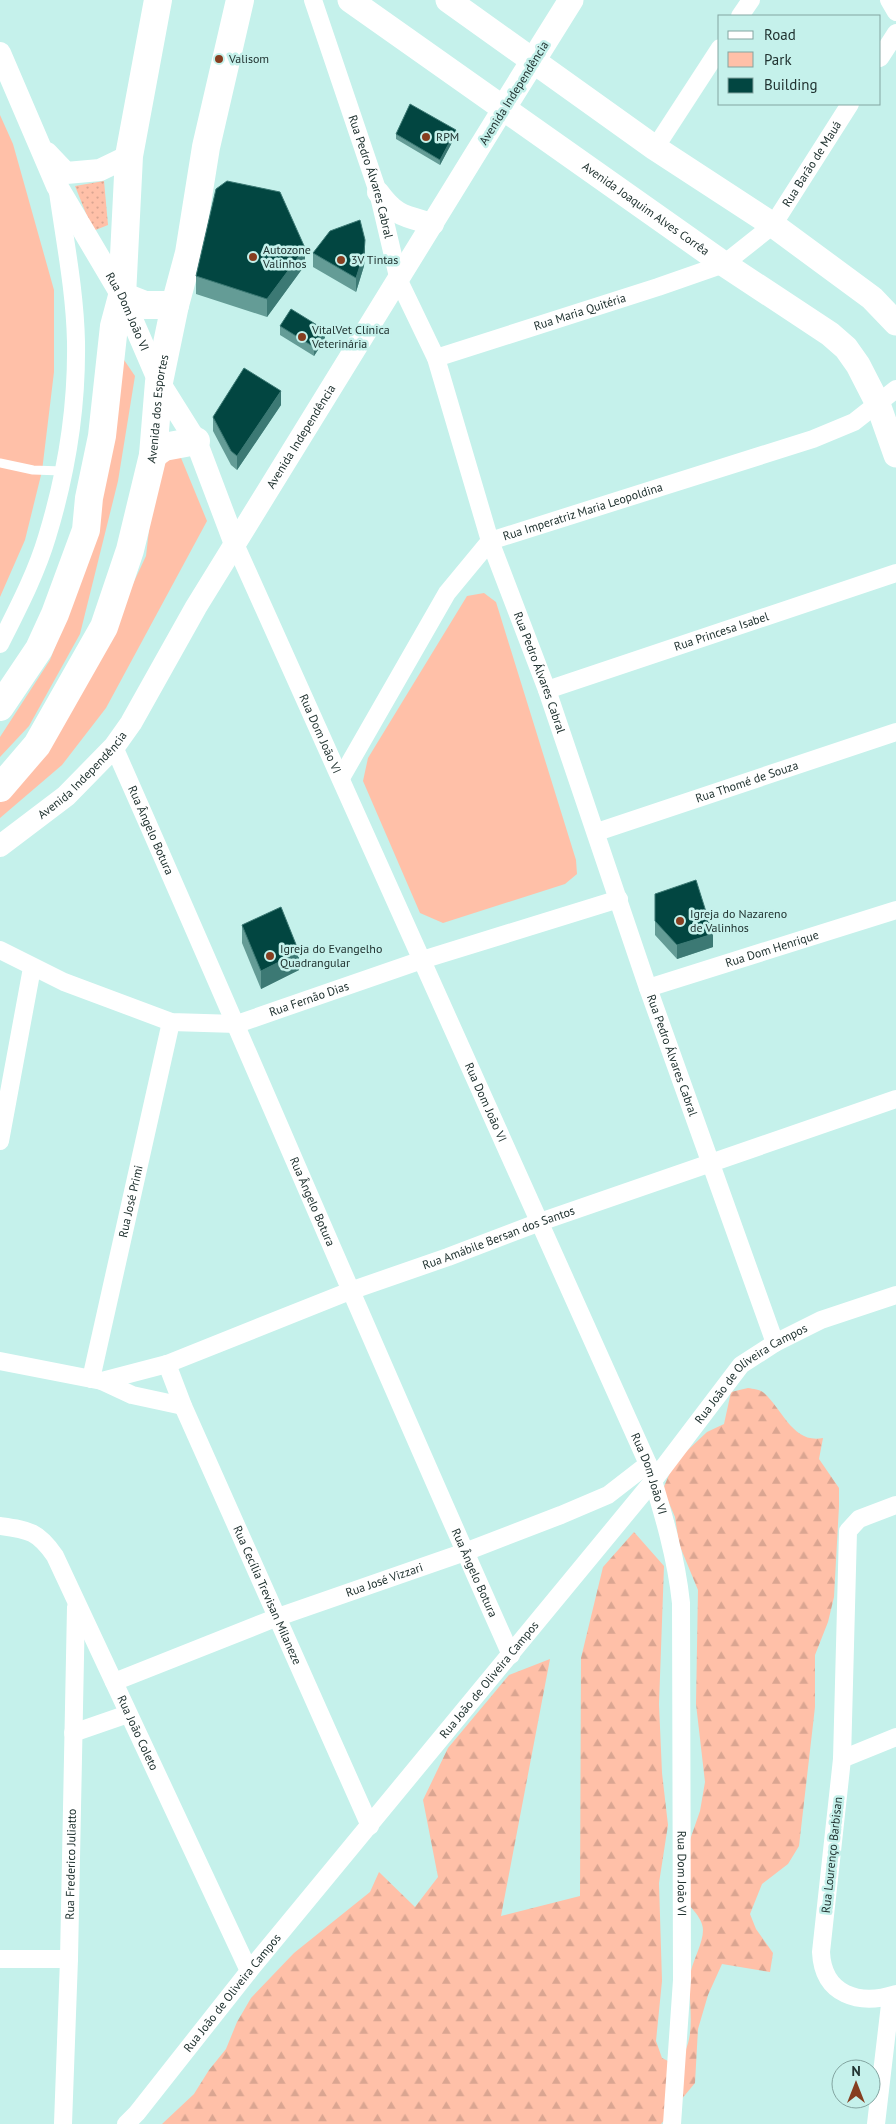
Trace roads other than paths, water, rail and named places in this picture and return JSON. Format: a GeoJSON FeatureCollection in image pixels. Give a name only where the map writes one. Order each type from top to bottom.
{"type":"FeatureCollection","features":[{"type":"Feature","properties":{"kind":"main road"},"geometry":{"type":"LineString","coordinates":[[0,707],[39,649],[55,614],[86,530],[89,498],[102,436],[114,326],[122,296],[129,156],[158,0]]}},
{"type":"Feature","properties":{"kind":"main road","name":"Avenida dos Esportes"},"geometry":{"type":"LineString","coordinates":[[0,788],[37,745],[104,627],[130,550],[153,455],[159,382],[175,304],[189,253],[206,147],[240,0]]}},
{"type":"Feature","properties":{"kind":"main road","name":"Avenida Joaquim Alves Corrêa"},"geometry":{"type":"LineString","coordinates":[[350,0],[724,264],[830,334],[846,348],[858,365],[887,396],[896,455]]}},
{"type":"Feature","properties":{"kind":"main road"},"geometry":{"type":"LineString","coordinates":[[448,0],[655,148],[773,225],[872,298],[896,323]]}},
{"type":"Feature","properties":{"kind":"main road","name":"Avenida Independência"},"geometry":{"type":"LineString","coordinates":[[504,110],[571,0]]}},
{"type":"Feature","properties":{"kind":"main road"},"geometry":{"type":"LineString","coordinates":[[122,296],[145,305],[175,304]]}},
{"type":"Feature","properties":{"kind":"main road"},"geometry":{"type":"LineString","coordinates":[[153,455],[164,447],[196,441]]}},
{"type":"Feature","properties":{"kind":"street","name":"Rua Pedro Álvares Cabral"},"geometry":{"type":"LineString","coordinates":[[313,0],[378,192],[399,281],[436,358],[490,541],[548,690],[648,988],[774,1343]]}},
{"type":"Feature","properties":{"kind":"street"},"geometry":{"type":"LineString","coordinates":[[741,15],[751,0]]}},
{"type":"Feature","properties":{"kind":"street"},"geometry":{"type":"LineString","coordinates":[[889,0],[896,12]]}},
{"type":"Feature","properties":{"kind":"street"},"geometry":{"type":"LineString","coordinates":[[881,56],[896,33]]}},
{"type":"Feature","properties":{"kind":"street"},"geometry":{"type":"LineString","coordinates":[[655,148],[718,51]]}},
{"type":"Feature","properties":{"kind":"street","name":"Rua Dom João VI"},"geometry":{"type":"LineString","coordinates":[[0,53],[57,186],[122,296],[159,382],[196,441],[235,544],[540,1222],[650,1472],[677,1566],[681,1603],[682,1980],[672,2124]]}},
{"type":"Feature","properties":{"kind":"street","name":"Rua Barão de Mauá"},"geometry":{"type":"LineString","coordinates":[[724,264],[773,225],[849,105]]}},
{"type":"Feature","properties":{"kind":"street","name":"Avenida Independência"},"geometry":{"type":"LineString","coordinates":[[0,846],[66,796],[114,747],[131,723],[196,608],[504,110]]}},
{"type":"Feature","properties":{"kind":"street","name":"Rua Dom João VI"},"geometry":{"type":"LineString","coordinates":[[38,144],[66,173],[100,170],[129,156]]}},
{"type":"Feature","properties":{"kind":"street"},"geometry":{"type":"LineString","coordinates":[[0,644],[25,594],[47,538],[62,471],[74,388],[76,343],[72,281],[57,186]]}},
{"type":"Feature","properties":{"kind":"street"},"geometry":{"type":"LineString","coordinates":[[378,192],[397,214],[433,224]]}},
{"type":"Feature","properties":{"kind":"street","name":"Rua Maria Quitéria"},"geometry":{"type":"LineString","coordinates":[[436,358],[724,264]]}},
{"type":"Feature","properties":{"kind":"street","name":"Rua Imperatriz Maria Leopoldina"},"geometry":{"type":"LineString","coordinates":[[341,778],[447,593],[490,541],[813,439],[854,422],[887,396]]}},
{"type":"Feature","properties":{"kind":"street","name":"Rua Princesa Isabel"},"geometry":{"type":"LineString","coordinates":[[548,690],[896,573]]}},
{"type":"Feature","properties":{"kind":"street","name":"Rua Thomé de Souza"},"geometry":{"type":"LineString","coordinates":[[597,832],[896,732]]}},
{"type":"Feature","properties":{"kind":"street","name":"Rua Ângelo Botura"},"geometry":{"type":"LineString","coordinates":[[114,747],[237,1024],[350,1291],[511,1655]]}},
{"type":"Feature","properties":{"kind":"street","name":"Rua Fernão Dias"},"geometry":{"type":"LineString","coordinates":[[0,950],[32,968],[99,996],[171,1022],[194,1025],[237,1024],[422,960],[619,899]]}},
{"type":"Feature","properties":{"kind":"street","name":"Rua Dom Henrique"},"geometry":{"type":"LineString","coordinates":[[648,988],[896,910]]}},
{"type":"Feature","properties":{"kind":"street"},"geometry":{"type":"LineString","coordinates":[[0,1141],[32,968]]}},
{"type":"Feature","properties":{"kind":"street","name":"Rua José Primi"},"geometry":{"type":"LineString","coordinates":[[97,1380],[171,1022]]}},
{"type":"Feature","properties":{"kind":"street"},"geometry":{"type":"LineString","coordinates":[[0,1064],[17,1051]]}},
{"type":"Feature","properties":{"kind":"street","name":"Rua Amábile Bersan dos Santos"},"geometry":{"type":"LineString","coordinates":[[97,1380],[167,1364],[350,1291],[540,1222],[896,1099]]}},
{"type":"Feature","properties":{"kind":"street","name":"Rua João de Oliveira Campos"},"geometry":{"type":"LineString","coordinates":[[126,2124],[137,2113],[249,1971],[511,1655],[650,1472],[741,1365],[774,1343],[821,1320],[896,1295]]}},
{"type":"Feature","properties":{"kind":"street"},"geometry":{"type":"LineString","coordinates":[[0,1361],[97,1380],[132,1395],[183,1406]]}},
{"type":"Feature","properties":{"kind":"street","name":"Rua Cecília Trevisan Milaneze"},"geometry":{"type":"LineString","coordinates":[[167,1364],[183,1406],[370,1826]]}},
{"type":"Feature","properties":{"kind":"street","name":"Rua José Vizzari"},"geometry":{"type":"LineString","coordinates":[[114,1682],[278,1618],[465,1552],[608,1495],[650,1472]]}},
{"type":"Feature","properties":{"kind":"street","name":"Rua Lourenço Barbisan"},"geometry":{"type":"LineString","coordinates":[[876,2124],[888,2097],[893,1995],[864,2000],[850,1997],[832,1984],[824,1972],[822,1963],[842,1759],[848,1531],[858,1519],[896,1506]]}},
{"type":"Feature","properties":{"kind":"street","name":"Rua João Coleto"},"geometry":{"type":"LineString","coordinates":[[0,1526],[21,1529],[44,1539],[55,1556],[249,1971]]}},
{"type":"Feature","properties":{"kind":"street","name":"Rua Frederico Juliatto"},"geometry":{"type":"LineString","coordinates":[[63,2124],[69,1959],[76,1604]]}},
{"type":"Feature","properties":{"kind":"street"},"geometry":{"type":"LineString","coordinates":[[74,1733],[128,1714]]}},
{"type":"Feature","properties":{"kind":"street"},"geometry":{"type":"LineString","coordinates":[[842,1759],[896,1737]]}},
{"type":"Feature","properties":{"kind":"street"},"geometry":{"type":"LineString","coordinates":[[0,1959],[69,1959]]}},
{"type":"Feature","properties":{"kind":"lane"},"geometry":{"type":"LineString","coordinates":[[0,463],[33,470],[62,471]]}},
{"type":"Feature","properties":{"kind":"place","name":"Valisom"},"geometry":{"type":"Point","coordinates":[219,59]}},
{"type":"Feature","properties":{"kind":"place","name":"RPM"},"geometry":{"type":"Point","coordinates":[426,137]}},
{"type":"Feature","properties":{"kind":"place","name":"Autozone Valinhos"},"geometry":{"type":"Point","coordinates":[253,257]}},
{"type":"Feature","properties":{"kind":"place","name":"3V Tintas"},"geometry":{"type":"Point","coordinates":[341,260]}},
{"type":"Feature","properties":{"kind":"place","name":"VitalVet Clínica Veterinária"},"geometry":{"type":"Point","coordinates":[302,337]}},
{"type":"Feature","properties":{"kind":"place","name":"Igreja do Nazareno de Valinhos"},"geometry":{"type":"Point","coordinates":[680,921]}},
{"type":"Feature","properties":{"kind":"place","name":"Igreja do Evangelho Quadrangular"},"geometry":{"type":"Point","coordinates":[270,956]}}]}
